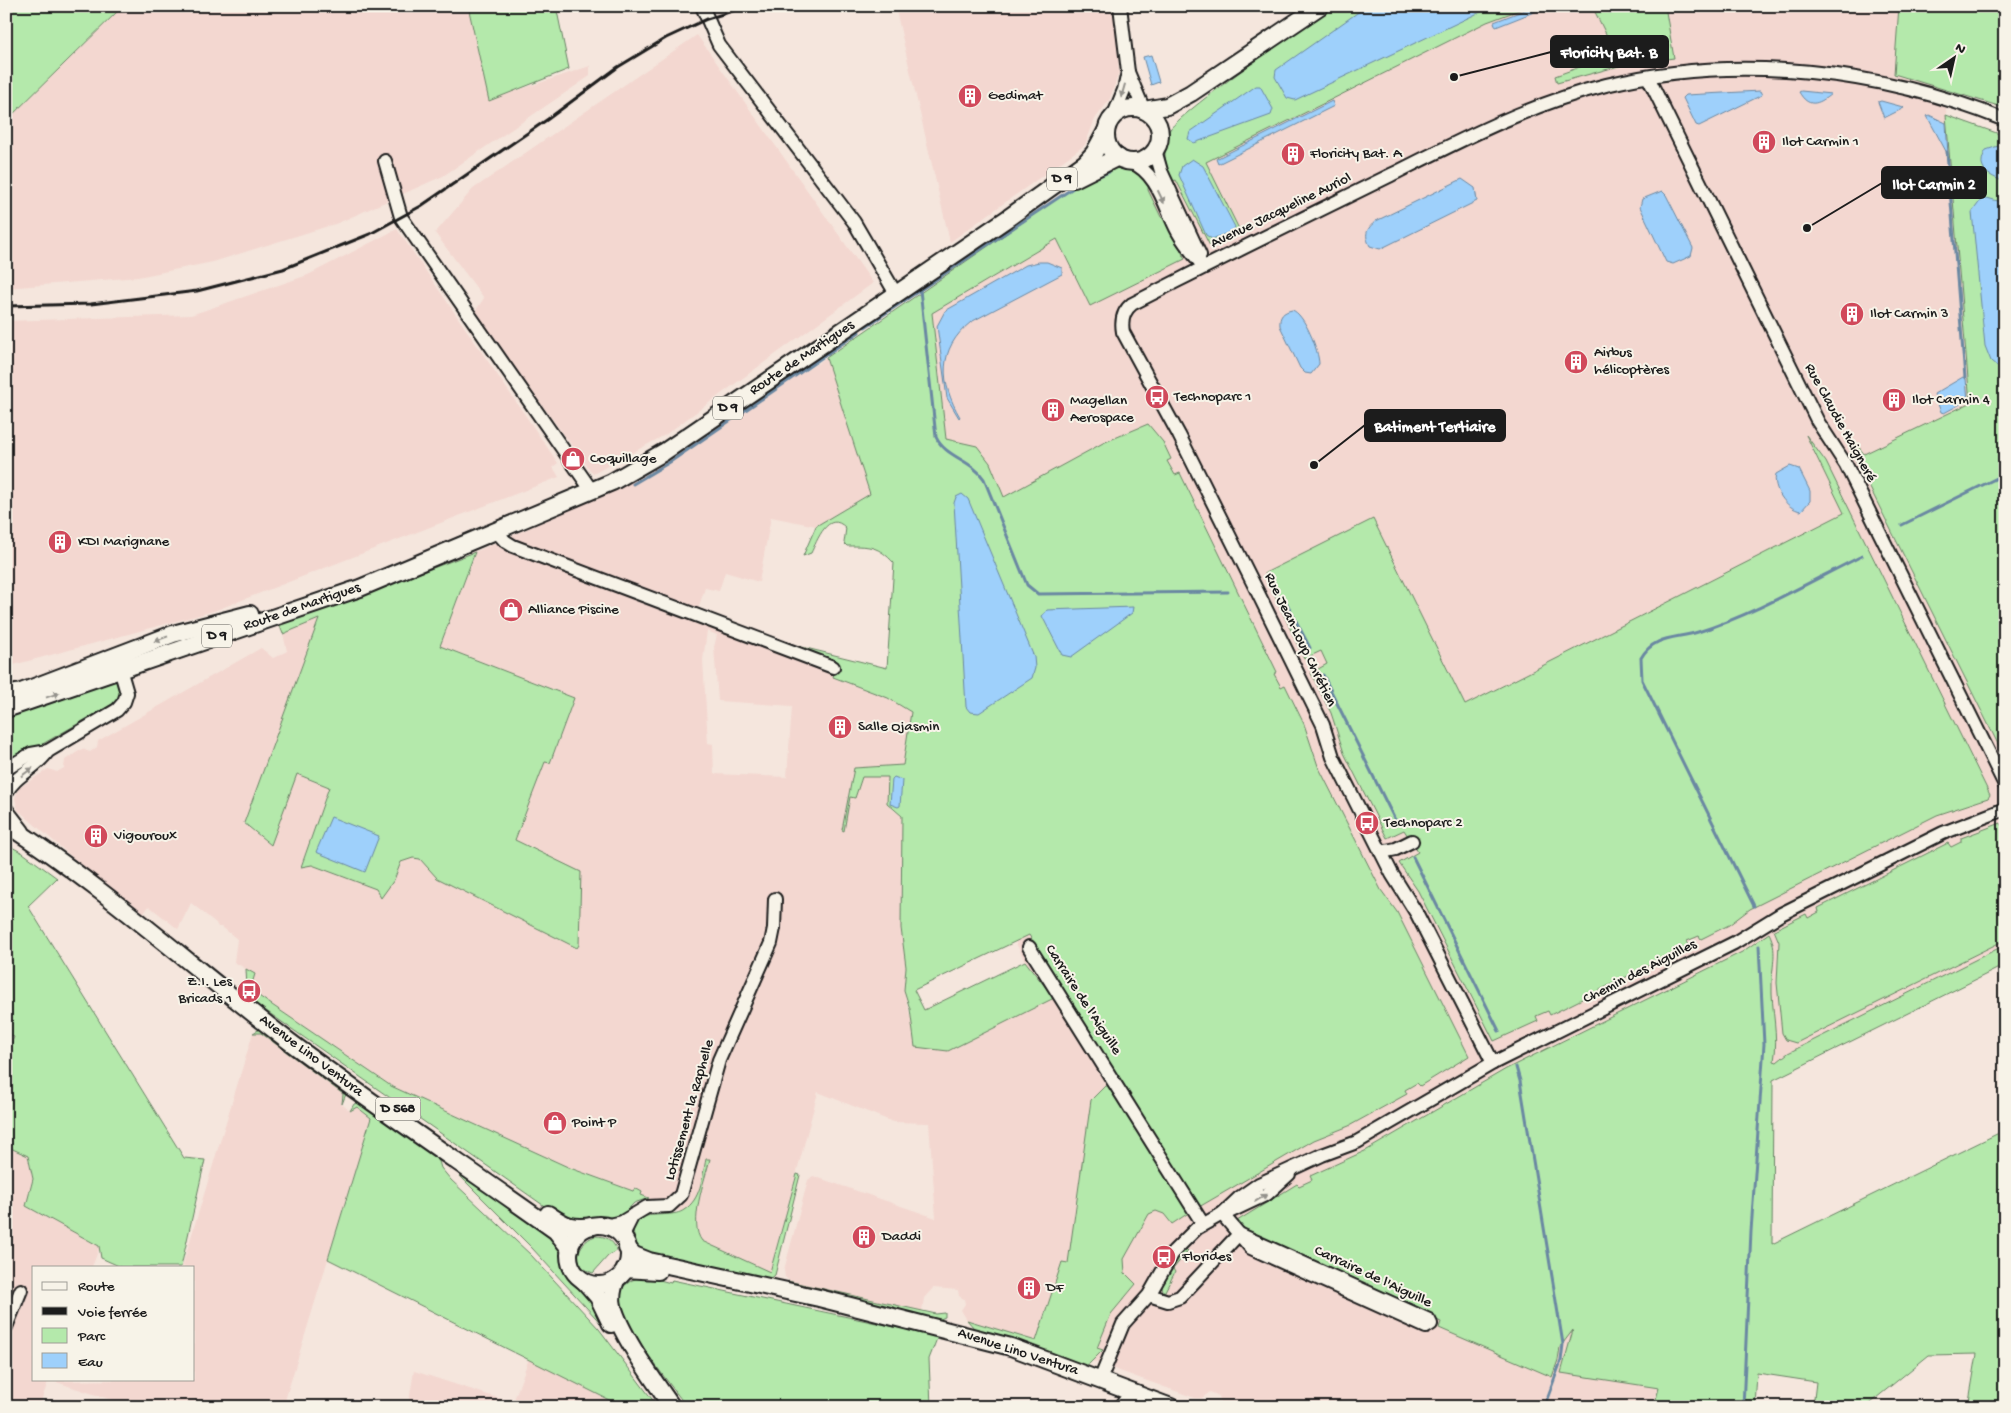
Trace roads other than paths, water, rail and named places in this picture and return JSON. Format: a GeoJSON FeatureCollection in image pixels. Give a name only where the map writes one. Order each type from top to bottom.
{"type":"FeatureCollection","features":[{"type":"Feature","properties":{"kind":"main road"},"geometry":{"type":"LineString","coordinates":[[1144,110],[1157,122],[1160,138],[1155,150],[1144,159],[1125,160],[1109,146],[1110,124],[1127,108],[1144,110],[1167,106],[1254,52],[1320,6]]}},
{"type":"Feature","properties":{"kind":"main road"},"geometry":{"type":"LineString","coordinates":[[1160,131],[1172,117],[1254,52]]}},
{"type":"Feature","properties":{"kind":"main road","name":"Route de Martigues"},"geometry":{"type":"LineString","coordinates":[[6,709],[55,694],[120,669],[360,588],[612,482],[664,452],[1008,218],[1085,163],[1094,153],[1110,124]]}},
{"type":"Feature","properties":{"kind":"main road","name":"Route de Martigues"},"geometry":{"type":"LineString","coordinates":[[1008,218],[1076,177],[1125,160]]}},
{"type":"Feature","properties":{"kind":"main road","name":"Route de Martigues"},"geometry":{"type":"LineString","coordinates":[[6,695],[21,692],[173,634],[319,594],[426,559]]}},
{"type":"Feature","properties":{"kind":"main road","name":"D 568"},"geometry":{"type":"LineString","coordinates":[[6,824],[33,842],[255,1014]]}},
{"type":"Feature","properties":{"kind":"main road","name":"D 568"},"geometry":{"type":"LineString","coordinates":[[6,836],[61,868],[144,928]]}},
{"type":"Feature","properties":{"kind":"main road","name":"Avenue Lino Ventura"},"geometry":{"type":"LineString","coordinates":[[255,1014],[395,1107],[557,1220],[576,1228],[599,1226]]}},
{"type":"Feature","properties":{"kind":"main road","name":"Avenue Lino Ventura"},"geometry":{"type":"LineString","coordinates":[[255,1014],[358,1093],[556,1231],[570,1250]]}},
{"type":"Feature","properties":{"kind":"main road"},"geometry":{"type":"LineString","coordinates":[[599,1226],[614,1229],[626,1244],[628,1261],[612,1299],[618,1320],[669,1402],[617,1335],[598,1297],[571,1266],[570,1250],[576,1236],[584,1230],[599,1226]]}},
{"type":"Feature","properties":{"kind":"main road","name":"Avenue Lino Ventura"},"geometry":{"type":"LineString","coordinates":[[626,1244],[634,1255],[649,1261],[819,1298],[1011,1347],[1171,1407]]}},
{"type":"Feature","properties":{"kind":"main road","name":"Avenue Lino Ventura"},"geometry":{"type":"LineString","coordinates":[[621,1275],[654,1270],[773,1296],[862,1310]]}},
{"type":"Feature","properties":{"kind":"main road"},"geometry":{"type":"LineString","coordinates":[[584,1281],[603,1285],[621,1275]]}},
{"type":"Feature","properties":{"kind":"street"},"geometry":{"type":"LineString","coordinates":[[702,6],[718,45],[854,222],[896,294]]}},
{"type":"Feature","properties":{"kind":"street"},"geometry":{"type":"LineString","coordinates":[[1120,6],[1128,72],[1144,110]]}},
{"type":"Feature","properties":{"kind":"street","name":"Avenue Jacqueline Auriol"},"geometry":{"type":"LineString","coordinates":[[1204,267],[1501,121],[1578,93],[1648,77],[1691,71],[1755,70],[1831,75],[1886,84],[1930,94],[2005,120]]}},
{"type":"Feature","properties":{"kind":"street"},"geometry":{"type":"LineString","coordinates":[[1110,124],[1124,90],[1128,72]]}},
{"type":"Feature","properties":{"kind":"street","name":"Rue Claudie Haigneré"},"geometry":{"type":"LineString","coordinates":[[1648,77],[1818,422],[1846,464],[2005,784]]}},
{"type":"Feature","properties":{"kind":"street","name":"Avenue Jacqueline Auriol"},"geometry":{"type":"LineString","coordinates":[[1155,150],[1161,171],[1190,230],[1204,267]]}},
{"type":"Feature","properties":{"kind":"street","name":"Avenue Jacqueline Auriol"},"geometry":{"type":"LineString","coordinates":[[1125,160],[1141,166],[1150,174],[1179,233],[1204,267]]}},
{"type":"Feature","properties":{"kind":"street"},"geometry":{"type":"LineString","coordinates":[[385,162],[401,217],[592,491]]}},
{"type":"Feature","properties":{"kind":"street","name":"Rue Jean-Loup Chrétien"},"geometry":{"type":"LineString","coordinates":[[1204,267],[1129,307],[1122,320],[1123,332],[1179,435],[1257,591],[1323,725],[1334,757],[1392,874],[1417,914],[1493,1063]]}},
{"type":"Feature","properties":{"kind":"street"},"geometry":{"type":"LineString","coordinates":[[496,531],[505,542],[514,546],[833,666]]}},
{"type":"Feature","properties":{"kind":"street"},"geometry":{"type":"LineString","coordinates":[[6,769],[31,754],[48,751],[119,708],[127,693],[120,669],[123,658],[133,649]]}},
{"type":"Feature","properties":{"kind":"street"},"geometry":{"type":"LineString","coordinates":[[6,793],[10,786],[39,763],[48,751]]}},
{"type":"Feature","properties":{"kind":"street"},"geometry":{"type":"LineString","coordinates":[[6,809],[16,824],[33,842]]}},
{"type":"Feature","properties":{"kind":"street","name":"Chemin des Aiguilles"},"geometry":{"type":"LineString","coordinates":[[1222,1214],[1247,1192],[1272,1178],[1293,1170],[1322,1154],[1357,1142],[1493,1063],[1734,943],[1781,914],[1950,830],[2005,809]]}},
{"type":"Feature","properties":{"kind":"street"},"geometry":{"type":"LineString","coordinates":[[1381,852],[1396,849],[1412,841]]}},
{"type":"Feature","properties":{"kind":"street","name":"Lotissement la Raphelle"},"geometry":{"type":"LineString","coordinates":[[599,1226],[616,1224],[647,1207],[672,1205],[684,1191],[719,1060],[771,943],[774,928],[775,899]]}},
{"type":"Feature","properties":{"kind":"street","name":"Carraire de l'Aiguille"},"geometry":{"type":"LineString","coordinates":[[1029,947],[1203,1224]]}},
{"type":"Feature","properties":{"kind":"street"},"geometry":{"type":"LineString","coordinates":[[1100,1380],[1123,1324],[1149,1295],[1174,1251],[1190,1234],[1203,1224],[1222,1214]]}},
{"type":"Feature","properties":{"kind":"street","name":"Carraire de l'Aiguille"},"geometry":{"type":"LineString","coordinates":[[1222,1214],[1239,1234],[1251,1248],[1426,1327],[1431,1324],[1429,1320],[1239,1234]]}},
{"type":"Feature","properties":{"kind":"street"},"geometry":{"type":"LineString","coordinates":[[626,1244],[625,1231],[633,1215]]}},
{"type":"Feature","properties":{"kind":"street"},"geometry":{"type":"LineString","coordinates":[[1149,1295],[1168,1301],[1177,1299],[1239,1234]]}},
{"type":"Feature","properties":{"kind":"street"},"geometry":{"type":"LineString","coordinates":[[6,1327],[21,1290]]}},
{"type":"Feature","properties":{"kind":"street"},"geometry":{"type":"LineString","coordinates":[[1119,1407],[1132,1393]]}},
{"type":"Feature","properties":{"kind":"water"},"geometry":{"type":"Polygon","coordinates":[[[1367,6],[1493,6],[1295,100],[1287,98],[1275,77],[1276,70],[1367,6]]]}},
{"type":"Feature","properties":{"kind":"water"},"geometry":{"type":"Polygon","coordinates":[[[1535,6],[1549,6],[1496,27],[1494,22],[1535,6]]]}},
{"type":"Feature","properties":{"kind":"water"},"geometry":{"type":"Polygon","coordinates":[[[1599,6],[1644,6],[1611,13],[1599,6]]]}},
{"type":"Feature","properties":{"kind":"water"},"geometry":{"type":"Polygon","coordinates":[[[1151,55],[1159,82],[1151,85],[1143,57],[1151,55]]]}},
{"type":"Feature","properties":{"kind":"water"},"geometry":{"type":"Polygon","coordinates":[[[1256,86],[1260,86],[1273,109],[1271,115],[1194,143],[1188,139],[1190,132],[1256,86]]]}},
{"type":"Feature","properties":{"kind":"water"},"geometry":{"type":"Polygon","coordinates":[[[1760,91],[1762,95],[1699,126],[1696,125],[1683,98],[1686,95],[1760,91]]]}},
{"type":"Feature","properties":{"kind":"water"},"geometry":{"type":"Polygon","coordinates":[[[1799,92],[1831,94],[1822,101],[1810,103],[1802,97],[1799,92]]]}},
{"type":"Feature","properties":{"kind":"water"},"geometry":{"type":"Polygon","coordinates":[[[1332,101],[1334,106],[1218,164],[1216,159],[1332,101]]]}},
{"type":"Feature","properties":{"kind":"water"},"geometry":{"type":"Polygon","coordinates":[[[1881,101],[1904,108],[1884,118],[1878,102],[1881,101]]]}},
{"type":"Feature","properties":{"kind":"water"},"geometry":{"type":"Polygon","coordinates":[[[1929,115],[1946,123],[1948,155],[1927,116],[1929,115]]]}},
{"type":"Feature","properties":{"kind":"water"},"geometry":{"type":"Polygon","coordinates":[[[1998,146],[2005,148],[2005,182],[1985,171],[1982,162],[1986,150],[1998,146]]]}},
{"type":"Feature","properties":{"kind":"water"},"geometry":{"type":"Polygon","coordinates":[[[1192,159],[1203,166],[1235,227],[1233,231],[1212,239],[1206,235],[1179,175],[1182,166],[1192,159]]]}},
{"type":"Feature","properties":{"kind":"water"},"geometry":{"type":"Polygon","coordinates":[[[1462,179],[1475,188],[1477,201],[1380,249],[1370,246],[1367,232],[1376,221],[1462,179]]]}},
{"type":"Feature","properties":{"kind":"water"},"geometry":{"type":"Polygon","coordinates":[[[1662,191],[1666,195],[1693,248],[1691,256],[1673,264],[1666,262],[1640,207],[1642,199],[1662,191]]]}},
{"type":"Feature","properties":{"kind":"water"},"geometry":{"type":"Polygon","coordinates":[[[1987,198],[2005,203],[2005,373],[1991,361],[1985,346],[1972,212],[1981,200],[1987,198]]]}},
{"type":"Feature","properties":{"kind":"water"},"geometry":{"type":"Polygon","coordinates":[[[1047,262],[1062,268],[1062,274],[971,322],[952,343],[945,367],[946,379],[948,392],[959,418],[947,398],[937,326],[945,311],[1026,265],[1047,262]]]}},
{"type":"Feature","properties":{"kind":"water"},"geometry":{"type":"Polygon","coordinates":[[[1292,310],[1297,313],[1306,325],[1316,350],[1319,364],[1311,374],[1305,373],[1300,368],[1280,326],[1282,315],[1292,310]]]}},
{"type":"Feature","properties":{"kind":"water"},"geometry":{"type":"Polygon","coordinates":[[[1963,377],[1966,379],[1968,400],[1944,413],[1941,412],[1934,394],[1963,377]]]}},
{"type":"Feature","properties":{"kind":"water"},"geometry":{"type":"Polygon","coordinates":[[[1790,466],[1799,469],[1810,491],[1810,501],[1801,511],[1785,502],[1776,485],[1776,474],[1790,466]]]}},
{"type":"Feature","properties":{"kind":"water"},"geometry":{"type":"Polygon","coordinates":[[[962,494],[968,499],[1034,657],[1035,668],[1032,678],[979,713],[970,712],[966,707],[954,503],[956,497],[962,494]]]}},
{"type":"Feature","properties":{"kind":"water"},"geometry":{"type":"Polygon","coordinates":[[[1133,607],[1132,613],[1071,657],[1062,655],[1042,616],[1047,610],[1133,607]]]}},
{"type":"Feature","properties":{"kind":"water"},"geometry":{"type":"Polygon","coordinates":[[[894,777],[902,780],[900,806],[898,807],[890,804],[892,779],[894,777]]]}},
{"type":"Feature","properties":{"kind":"water"},"geometry":{"type":"Polygon","coordinates":[[[331,817],[379,836],[365,872],[316,852],[331,817]]]}},
{"type":"Feature","properties":{"kind":"waterway"},"geometry":{"type":"LineString","coordinates":[[1947,152],[1965,378]]}},
{"type":"Feature","properties":{"kind":"waterway"},"geometry":{"type":"LineString","coordinates":[[1096,177],[1109,172]]}},
{"type":"Feature","properties":{"kind":"waterway"},"geometry":{"type":"LineString","coordinates":[[1076,186],[920,290],[936,437],[940,444],[973,467],[984,479],[1027,585],[1038,594],[1228,592]]}},
{"type":"Feature","properties":{"kind":"waterway"},"geometry":{"type":"LineString","coordinates":[[865,327],[920,290]]}},
{"type":"Feature","properties":{"kind":"waterway"},"geometry":{"type":"LineString","coordinates":[[633,484],[670,462],[859,332]]}},
{"type":"Feature","properties":{"kind":"waterway"},"geometry":{"type":"LineString","coordinates":[[1902,525],[2005,474]]}},
{"type":"Feature","properties":{"kind":"waterway"},"geometry":{"type":"LineString","coordinates":[[1754,906],[1642,680],[1641,658],[1652,645],[1666,639],[1719,625],[1782,597],[1862,556]]}},
{"type":"Feature","properties":{"kind":"waterway"},"geometry":{"type":"LineString","coordinates":[[1280,597],[1286,602],[1310,648]]}},
{"type":"Feature","properties":{"kind":"waterway"},"geometry":{"type":"LineString","coordinates":[[1323,675],[1397,824]]}},
{"type":"Feature","properties":{"kind":"waterway"},"geometry":{"type":"LineString","coordinates":[[1413,857],[1499,1031]]}},
{"type":"Feature","properties":{"kind":"waterway"},"geometry":{"type":"LineString","coordinates":[[1743,1407],[1751,1231],[1764,1044],[1759,946]]}},
{"type":"Feature","properties":{"kind":"waterway"},"geometry":{"type":"LineString","coordinates":[[1516,1067],[1520,1081],[1563,1344],[1561,1361],[1544,1407]]}},
{"type":"Feature","properties":{"kind":"railway"},"geometry":{"type":"LineString","coordinates":[[6,306],[91,304],[197,291],[283,269],[370,234],[421,206],[548,119],[618,67],[666,38],[707,19],[748,6]]}},
{"type":"Feature","properties":{"kind":"place","name":"Floricity Bat. B"},"geometry":{"type":"Point","coordinates":[1454,77]}},
{"type":"Feature","properties":{"kind":"place","name":"Gedimat"},"geometry":{"type":"Point","coordinates":[970,96]}},
{"type":"Feature","properties":{"kind":"place","name":"Ilot Carmin 1"},"geometry":{"type":"Point","coordinates":[1764,142]}},
{"type":"Feature","properties":{"kind":"place","name":"Floricity Bat. A"},"geometry":{"type":"Point","coordinates":[1293,154]}},
{"type":"Feature","properties":{"kind":"place","name":"Ilot Carmin 2"},"geometry":{"type":"Point","coordinates":[1807,228]}},
{"type":"Feature","properties":{"kind":"place","name":"Ilot Carmin 3"},"geometry":{"type":"Point","coordinates":[1852,314]}},
{"type":"Feature","properties":{"kind":"place","name":"Airbus hélicoptères"},"geometry":{"type":"Point","coordinates":[1576,362]}},
{"type":"Feature","properties":{"kind":"place","name":"Technoparc 1"},"geometry":{"type":"Point","coordinates":[1157,397]}},
{"type":"Feature","properties":{"kind":"place","name":"Ilot Carmin 4"},"geometry":{"type":"Point","coordinates":[1894,400]}},
{"type":"Feature","properties":{"kind":"place","name":"Magellan Aerospace"},"geometry":{"type":"Point","coordinates":[1053,410]}},
{"type":"Feature","properties":{"kind":"place","name":"Coquillage"},"geometry":{"type":"Point","coordinates":[573,459]}},
{"type":"Feature","properties":{"kind":"place","name":"Batiment Tertiaire"},"geometry":{"type":"Point","coordinates":[1314,465]}},
{"type":"Feature","properties":{"kind":"place","name":"KDI Marignane"},"geometry":{"type":"Point","coordinates":[60,542]}},
{"type":"Feature","properties":{"kind":"place","name":"Alliance Piscine"},"geometry":{"type":"Point","coordinates":[511,610]}},
{"type":"Feature","properties":{"kind":"place","name":"Salle Ojasmin"},"geometry":{"type":"Point","coordinates":[840,727]}},
{"type":"Feature","properties":{"kind":"place","name":"Technoparc 2"},"geometry":{"type":"Point","coordinates":[1367,823]}},
{"type":"Feature","properties":{"kind":"place","name":"Vigouroux"},"geometry":{"type":"Point","coordinates":[96,836]}},
{"type":"Feature","properties":{"kind":"place","name":"Z.I. Les Bricads 1"},"geometry":{"type":"Point","coordinates":[249,991]}},
{"type":"Feature","properties":{"kind":"place","name":"Point P"},"geometry":{"type":"Point","coordinates":[555,1123]}},
{"type":"Feature","properties":{"kind":"place","name":"Daddi"},"geometry":{"type":"Point","coordinates":[864,1237]}},
{"type":"Feature","properties":{"kind":"place","name":"Florides"},"geometry":{"type":"Point","coordinates":[1164,1257]}},
{"type":"Feature","properties":{"kind":"place","name":"DF"},"geometry":{"type":"Point","coordinates":[1029,1288]}}]}
